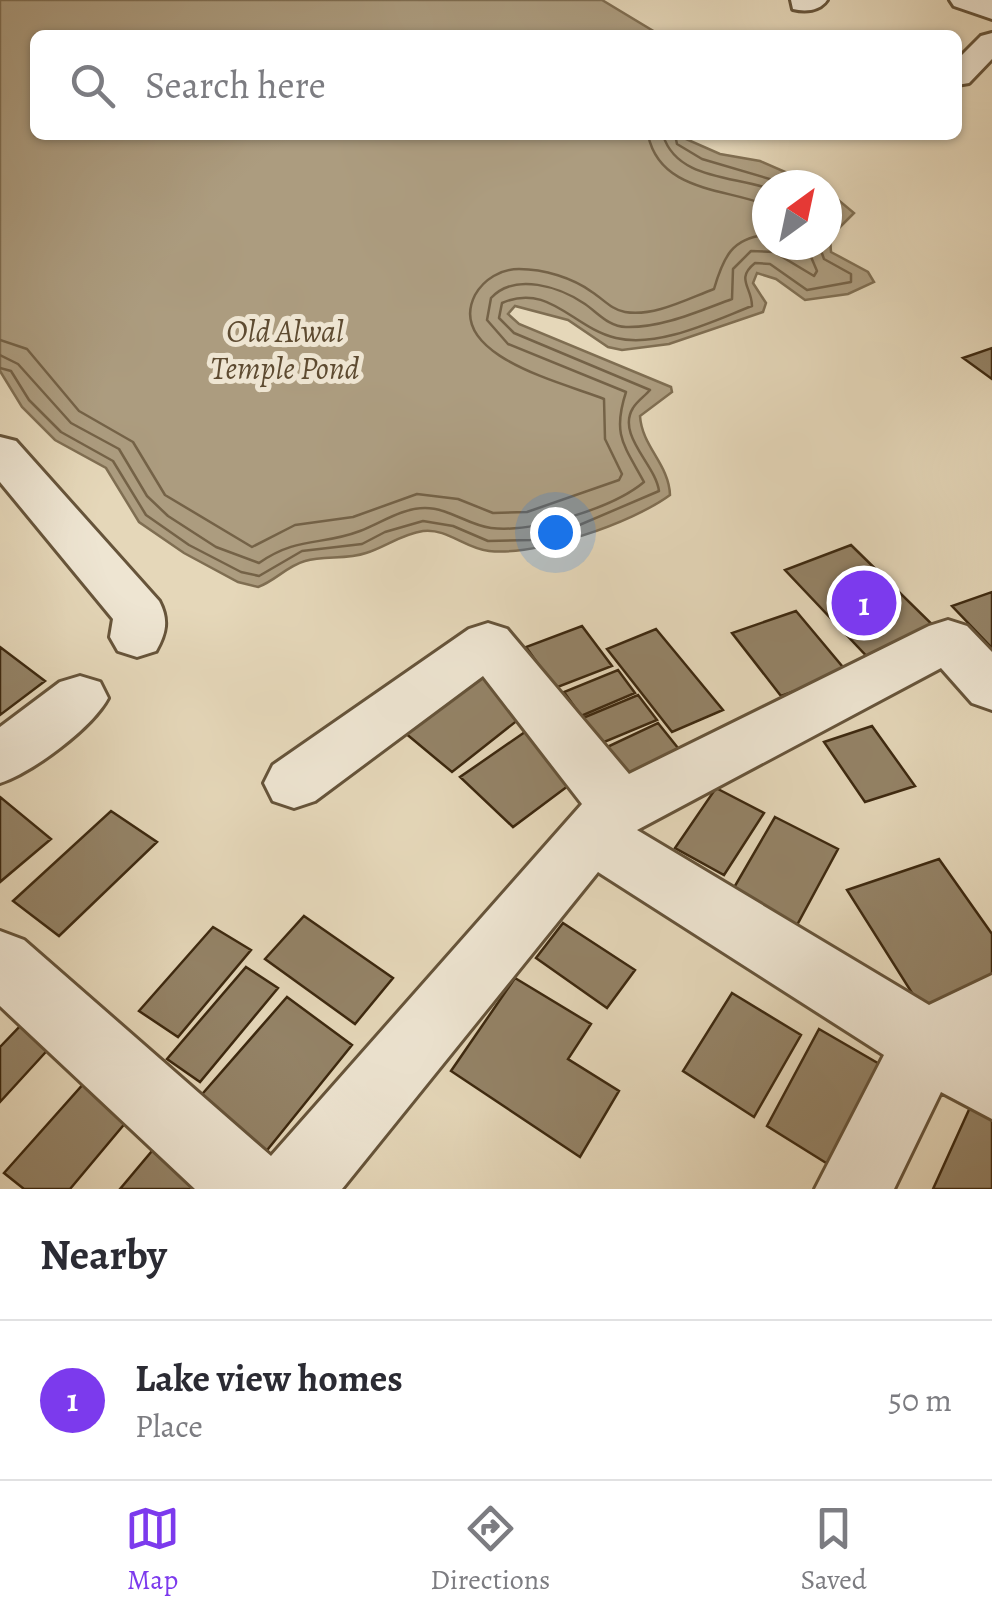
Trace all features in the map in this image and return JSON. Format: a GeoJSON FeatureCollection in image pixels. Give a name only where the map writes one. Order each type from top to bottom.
{"type":"FeatureCollection","features":[{"type":"Feature","properties":{"kind":"street"},"geometry":{"type":"LineString","coordinates":[[964,0],[992,10]]}},
{"type":"Feature","properties":{"kind":"street"},"geometry":{"type":"LineString","coordinates":[[962,72],[992,42]]}},
{"type":"Feature","properties":{"kind":"street"},"geometry":{"type":"LineString","coordinates":[[0,452],[140,615],[137,636]]}},
{"type":"Feature","properties":{"kind":"street"},"geometry":{"type":"LineString","coordinates":[[293,1189],[606,821],[948,640],[992,688]]}},
{"type":"Feature","properties":{"kind":"street"},"geometry":{"type":"LineString","coordinates":[[294,783],[488,643],[606,821],[992,1083]]}},
{"type":"Feature","properties":{"kind":"street"},"geometry":{"type":"LineString","coordinates":[[0,759],[80,698]]}},
{"type":"Feature","properties":{"kind":"street"},"geometry":{"type":"LineString","coordinates":[[0,962],[252,1189]]}},
{"type":"Feature","properties":{"kind":"street"},"geometry":{"type":"LineString","coordinates":[[854,1189],[929,1042],[992,1008]]}},
{"type":"Feature","properties":{"kind":"water","name":"Old Alwal Temple Pond"},"geometry":{"type":"Polygon","coordinates":[[[0,0],[602,0],[652,30],[30,30],[30,140],[688,140],[720,154],[760,161],[781,170],[752,170],[752,260],[842,258],[868,272],[874,282],[848,294],[805,300],[776,279],[757,273],[753,283],[766,303],[763,312],[669,344],[622,350],[608,347],[568,320],[515,306],[508,314],[519,324],[671,387],[672,392],[640,416],[670,495],[608,526],[532,548],[489,551],[440,533],[423,531],[358,555],[305,561],[258,587],[238,582],[184,553],[139,522],[106,468],[55,440],[22,407],[0,371],[0,0]]]}},
{"type":"Feature","properties":{"kind":"water","name":"Old Alwal Temple Pond"},"geometry":{"type":"Polygon","coordinates":[[[842,203],[854,213],[842,225],[842,203]]]}},
{"type":"Feature","properties":{"kind":"building"},"geometry":{"type":"Polygon","coordinates":[[[992,348],[992,379],[963,358],[992,348]]]}},
{"type":"Feature","properties":{"kind":"building"},"geometry":{"type":"Polygon","coordinates":[[[851,545],[945,637],[876,666],[785,570],[851,545]]]}},
{"type":"Feature","properties":{"kind":"building"},"geometry":{"type":"Polygon","coordinates":[[[992,592],[992,648],[952,606],[992,592]]]}},
{"type":"Feature","properties":{"kind":"building"},"geometry":{"type":"Polygon","coordinates":[[[796,611],[847,672],[781,696],[732,633],[796,611]]]}},
{"type":"Feature","properties":{"kind":"building"},"geometry":{"type":"Polygon","coordinates":[[[582,626],[612,666],[555,688],[526,647],[582,626]]]}},
{"type":"Feature","properties":{"kind":"building"},"geometry":{"type":"Polygon","coordinates":[[[656,629],[723,710],[672,732],[607,649],[656,629]]]}},
{"type":"Feature","properties":{"kind":"building"},"geometry":{"type":"Polygon","coordinates":[[[0,647],[45,681],[0,715],[0,647]]]}},
{"type":"Feature","properties":{"kind":"building"},"geometry":{"type":"Polygon","coordinates":[[[479,666],[533,708],[452,772],[398,727],[479,666]]]}},
{"type":"Feature","properties":{"kind":"building"},"geometry":{"type":"Polygon","coordinates":[[[618,670],[635,693],[581,716],[564,692],[618,670]]]}},
{"type":"Feature","properties":{"kind":"building"},"geometry":{"type":"Polygon","coordinates":[[[638,695],[657,720],[597,745],[578,720],[638,695]]]}},
{"type":"Feature","properties":{"kind":"building"},"geometry":{"type":"Polygon","coordinates":[[[658,723],[682,753],[628,778],[605,748],[658,723]]]}},
{"type":"Feature","properties":{"kind":"building"},"geometry":{"type":"Polygon","coordinates":[[[535,725],[588,771],[513,827],[460,777],[535,725]]]}},
{"type":"Feature","properties":{"kind":"building"},"geometry":{"type":"Polygon","coordinates":[[[872,726],[915,786],[865,802],[824,742],[872,726]]]}},
{"type":"Feature","properties":{"kind":"building"},"geometry":{"type":"Polygon","coordinates":[[[716,788],[764,813],[724,875],[675,848],[716,788]]]}},
{"type":"Feature","properties":{"kind":"building"},"geometry":{"type":"Polygon","coordinates":[[[0,797],[51,839],[0,882],[0,797]]]}},
{"type":"Feature","properties":{"kind":"building"},"geometry":{"type":"Polygon","coordinates":[[[111,811],[157,842],[59,936],[13,901],[111,811]]]}},
{"type":"Feature","properties":{"kind":"building"},"geometry":{"type":"Polygon","coordinates":[[[775,817],[838,849],[797,925],[732,891],[775,817]]]}},
{"type":"Feature","properties":{"kind":"building"},"geometry":{"type":"Polygon","coordinates":[[[939,859],[992,934],[992,987],[924,1012],[847,890],[939,859]]]}},
{"type":"Feature","properties":{"kind":"building"},"geometry":{"type":"Polygon","coordinates":[[[304,916],[393,978],[355,1024],[265,959],[304,916]]]}},
{"type":"Feature","properties":{"kind":"building"},"geometry":{"type":"Polygon","coordinates":[[[563,923],[635,970],[607,1008],[536,958],[563,923]]]}},
{"type":"Feature","properties":{"kind":"building"},"geometry":{"type":"Polygon","coordinates":[[[213,927],[251,950],[178,1037],[139,1011],[213,927]]]}},
{"type":"Feature","properties":{"kind":"building"},"geometry":{"type":"Polygon","coordinates":[[[246,967],[278,988],[200,1082],[167,1059],[246,967]]]}},
{"type":"Feature","properties":{"kind":"building"},"geometry":{"type":"Polygon","coordinates":[[[515,978],[591,1024],[568,1059],[619,1091],[580,1157],[451,1071],[515,978]]]}},
{"type":"Feature","properties":{"kind":"building"},"geometry":{"type":"Polygon","coordinates":[[[732,993],[801,1035],[754,1117],[683,1071],[732,993]]]}},
{"type":"Feature","properties":{"kind":"building"},"geometry":{"type":"Polygon","coordinates":[[[287,997],[352,1045],[264,1154],[197,1100],[287,997]]]}},
{"type":"Feature","properties":{"kind":"building"},"geometry":{"type":"Polygon","coordinates":[[[25,1021],[54,1043],[0,1102],[0,1047],[25,1021]]]}},
{"type":"Feature","properties":{"kind":"building"},"geometry":{"type":"Polygon","coordinates":[[[819,1029],[888,1069],[839,1171],[767,1126],[819,1029]]]}},
{"type":"Feature","properties":{"kind":"building"},"geometry":{"type":"Polygon","coordinates":[[[86,1081],[132,1115],[70,1189],[24,1189],[4,1173],[86,1081]]]}},
{"type":"Feature","properties":{"kind":"building"},"geometry":{"type":"Polygon","coordinates":[[[972,1103],[992,1115],[992,1189],[933,1189],[972,1103]]]}},
{"type":"Feature","properties":{"kind":"building"},"geometry":{"type":"Polygon","coordinates":[[[157,1145],[211,1189],[120,1189],[157,1145]]]}},
{"type":"Feature","properties":{"kind":"place","name":"Lake view homes"},"geometry":{"type":"Point","coordinates":[864,603]}}]}
